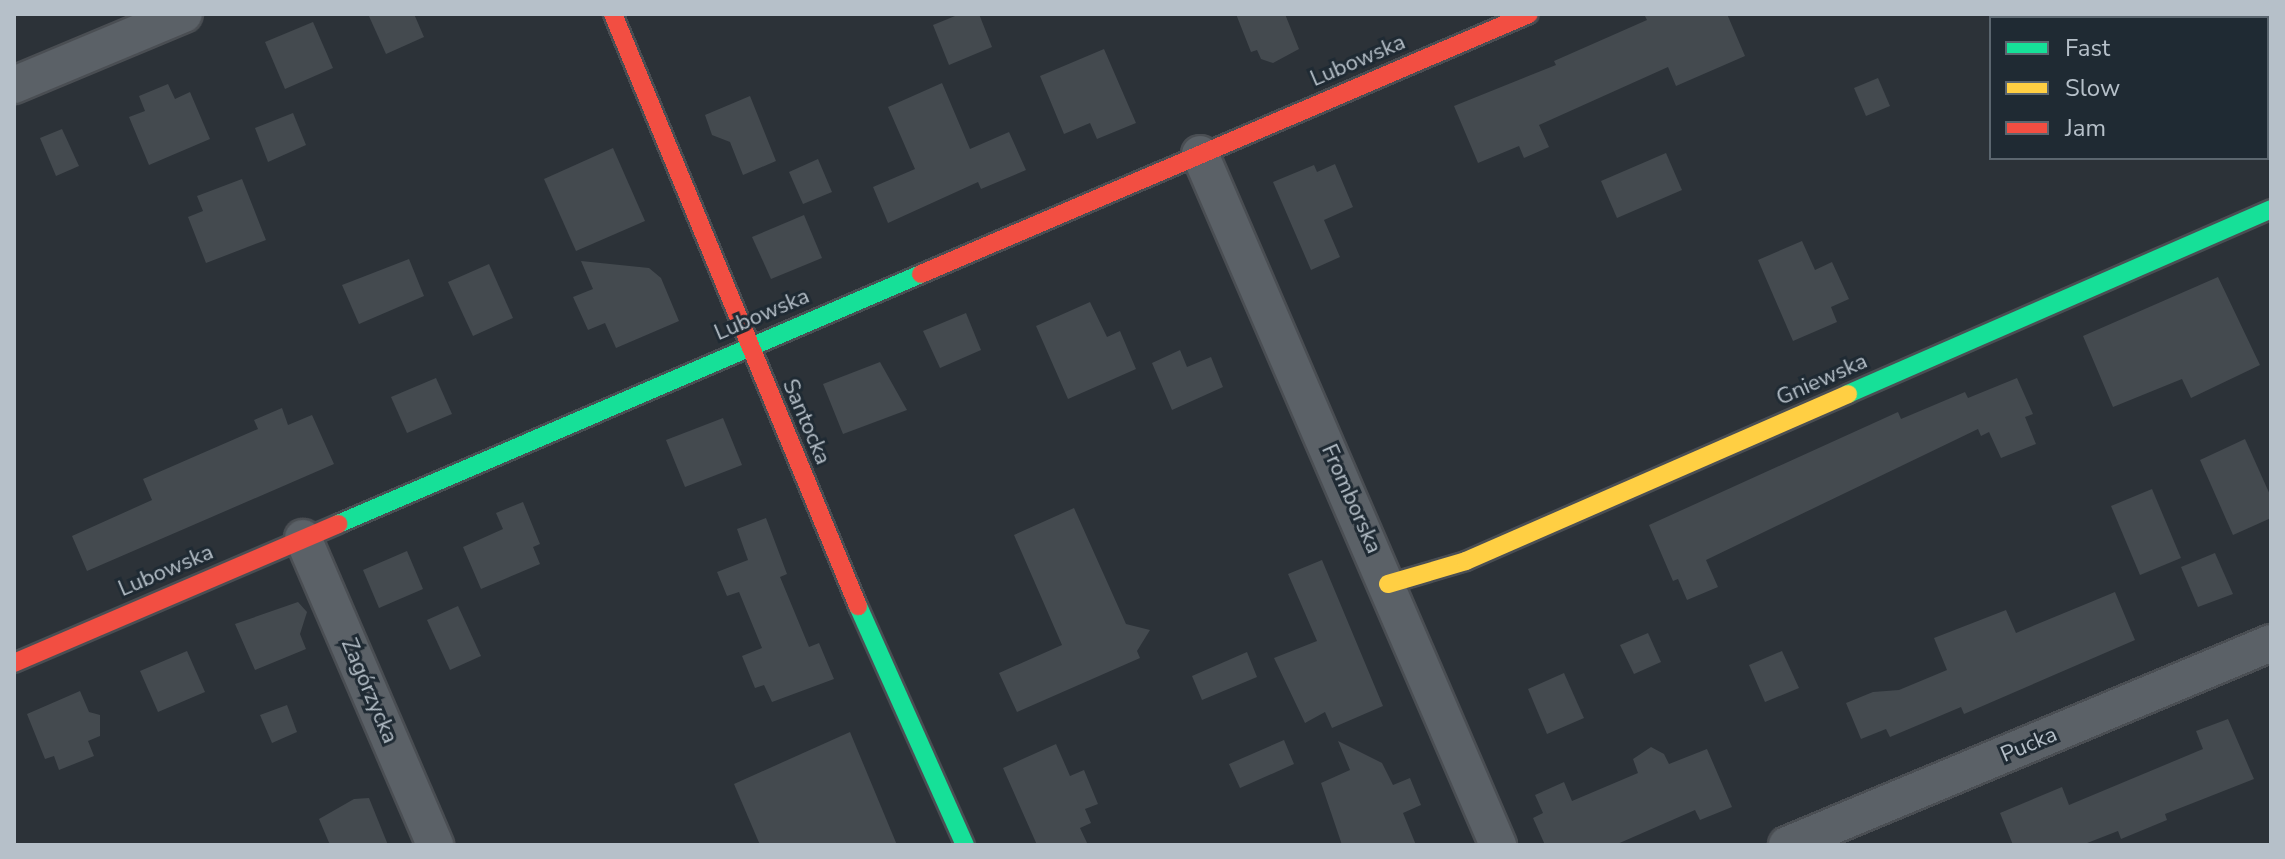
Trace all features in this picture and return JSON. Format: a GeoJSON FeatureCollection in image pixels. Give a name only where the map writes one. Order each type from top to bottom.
{"type":"FeatureCollection","features":[{"type":"Feature","properties":{"kind":"street"},"geometry":{"type":"LineString","coordinates":[[14,85],[184,14]]}},
{"type":"Feature","properties":{"kind":"street","name":"Santocka"},"geometry":{"type":"LineString","coordinates":[[613,14],[748,347],[965,845]]}},
{"type":"Feature","properties":{"kind":"street","name":"Lubowska"},"geometry":{"type":"LineString","coordinates":[[14,663],[1529,14]]}},
{"type":"Feature","properties":{"kind":"street","name":"Fromborska"},"geometry":{"type":"LineString","coordinates":[[1200,154],[1498,845]]}},
{"type":"Feature","properties":{"kind":"street","name":"Gniewska"},"geometry":{"type":"LineString","coordinates":[[1388,584],[1466,561],[2271,209]]}},
{"type":"Feature","properties":{"kind":"street","name":"Zagórzycka"},"geometry":{"type":"LineString","coordinates":[[303,538],[435,845]]}},
{"type":"Feature","properties":{"kind":"street","name":"Pucka"},"geometry":{"type":"LineString","coordinates":[[1787,845],[2271,643]]}},
{"type":"Feature","properties":{"kind":"building"},"geometry":{"type":"Polygon","coordinates":[[[368,14],[414,14],[424,37],[386,54],[368,14]]]}},
{"type":"Feature","properties":{"kind":"building"},"geometry":{"type":"Polygon","coordinates":[[[960,14],[979,14],[992,47],[949,65],[933,25],[960,14]]]}},
{"type":"Feature","properties":{"kind":"building"},"geometry":{"type":"Polygon","coordinates":[[[1236,14],[1285,14],[1299,49],[1273,63],[1261,59],[1257,50],[1251,52],[1236,14]]]}},
{"type":"Feature","properties":{"kind":"building"},"geometry":{"type":"Polygon","coordinates":[[[1644,14],[1727,14],[1745,56],[1676,86],[1668,67],[1539,125],[1549,147],[1524,158],[1519,146],[1478,163],[1454,106],[1556,65],[1554,61],[1647,20],[1644,14]]]}},
{"type":"Feature","properties":{"kind":"building"},"geometry":{"type":"Polygon","coordinates":[[[313,22],[333,68],[285,89],[265,42],[313,22]]]}},
{"type":"Feature","properties":{"kind":"building"},"geometry":{"type":"Polygon","coordinates":[[[1104,49],[1136,123],[1097,139],[1090,123],[1064,134],[1040,76],[1104,49]]]}},
{"type":"Feature","properties":{"kind":"building"},"geometry":{"type":"Polygon","coordinates":[[[1878,78],[1890,106],[1866,116],[1854,88],[1878,78]]]}},
{"type":"Feature","properties":{"kind":"building"},"geometry":{"type":"Polygon","coordinates":[[[942,83],[970,149],[1009,132],[1026,170],[981,189],[978,182],[888,223],[873,187],[915,169],[888,107],[942,83]]]}},
{"type":"Feature","properties":{"kind":"building"},"geometry":{"type":"Polygon","coordinates":[[[168,84],[175,99],[190,92],[210,139],[149,165],[129,117],[145,111],[139,96],[168,84]]]}},
{"type":"Feature","properties":{"kind":"building"},"geometry":{"type":"Polygon","coordinates":[[[750,96],[776,161],[743,175],[730,142],[712,135],[705,115],[750,96]]]}},
{"type":"Feature","properties":{"kind":"building"},"geometry":{"type":"Polygon","coordinates":[[[293,113],[306,145],[268,162],[255,128],[293,113]]]}},
{"type":"Feature","properties":{"kind":"building"},"geometry":{"type":"Polygon","coordinates":[[[62,129],[79,166],[56,176],[40,138],[62,129]]]}},
{"type":"Feature","properties":{"kind":"building"},"geometry":{"type":"Polygon","coordinates":[[[613,148],[645,221],[576,251],[544,179],[613,148]]]}},
{"type":"Feature","properties":{"kind":"building"},"geometry":{"type":"Polygon","coordinates":[[[1666,153],[1682,190],[1617,218],[1601,181],[1666,153]]]}},
{"type":"Feature","properties":{"kind":"building"},"geometry":{"type":"Polygon","coordinates":[[[818,159],[832,192],[803,204],[789,172],[818,159]]]}},
{"type":"Feature","properties":{"kind":"building"},"geometry":{"type":"Polygon","coordinates":[[[1335,164],[1353,207],[1324,220],[1340,257],[1311,270],[1273,182],[1314,165],[1317,172],[1335,164]]]}},
{"type":"Feature","properties":{"kind":"building"},"geometry":{"type":"Polygon","coordinates":[[[242,179],[266,240],[206,263],[188,217],[203,211],[197,196],[242,179]]]}},
{"type":"Feature","properties":{"kind":"building"},"geometry":{"type":"Polygon","coordinates":[[[804,215],[822,258],[771,279],[752,237],[804,215]]]}},
{"type":"Feature","properties":{"kind":"building"},"geometry":{"type":"Polygon","coordinates":[[[1802,241],[1815,270],[1832,262],[1849,299],[1831,307],[1837,322],[1793,341],[1758,260],[1802,241]]]}},
{"type":"Feature","properties":{"kind":"building"},"geometry":{"type":"Polygon","coordinates":[[[409,259],[424,296],[359,324],[342,285],[409,259]]]}},
{"type":"Feature","properties":{"kind":"building"},"geometry":{"type":"Polygon","coordinates":[[[581,261],[649,268],[661,278],[679,321],[616,348],[605,323],[588,330],[573,297],[593,289],[581,261]]]}},
{"type":"Feature","properties":{"kind":"building"},"geometry":{"type":"Polygon","coordinates":[[[489,264],[513,318],[473,336],[448,282],[489,264]]]}},
{"type":"Feature","properties":{"kind":"building"},"geometry":{"type":"Polygon","coordinates":[[[2218,277],[2260,365],[2191,398],[2182,379],[2113,407],[2083,336],[2218,277]]]}},
{"type":"Feature","properties":{"kind":"building"},"geometry":{"type":"Polygon","coordinates":[[[1090,302],[1107,337],[1120,331],[1136,369],[1068,399],[1036,326],[1090,302]]]}},
{"type":"Feature","properties":{"kind":"building"},"geometry":{"type":"Polygon","coordinates":[[[966,313],[981,350],[940,368],[923,331],[966,313]]]}},
{"type":"Feature","properties":{"kind":"building"},"geometry":{"type":"Polygon","coordinates":[[[1180,350],[1187,367],[1211,357],[1223,387],[1172,410],[1152,363],[1180,350]]]}},
{"type":"Feature","properties":{"kind":"building"},"geometry":{"type":"Polygon","coordinates":[[[880,362],[907,410],[843,434],[823,384],[880,362]]]}},
{"type":"Feature","properties":{"kind":"building"},"geometry":{"type":"Polygon","coordinates":[[[436,378],[452,414],[407,433],[391,397],[436,378]]]}},
{"type":"Feature","properties":{"kind":"building"},"geometry":{"type":"Polygon","coordinates":[[[2017,378],[2033,414],[2025,417],[2036,444],[2001,458],[1989,432],[1981,436],[1978,429],[1706,560],[1718,587],[1687,600],[1678,579],[1673,581],[1649,525],[1898,412],[1901,419],[1965,392],[1968,398],[2017,378]]]}},
{"type":"Feature","properties":{"kind":"building"},"geometry":{"type":"Polygon","coordinates":[[[282,408],[288,425],[312,415],[334,464],[87,571],[72,536],[152,500],[143,479],[258,429],[254,420],[282,408]]]}},
{"type":"Feature","properties":{"kind":"building"},"geometry":{"type":"Polygon","coordinates":[[[723,418],[742,465],[685,487],[666,440],[723,418]]]}},
{"type":"Feature","properties":{"kind":"building"},"geometry":{"type":"Polygon","coordinates":[[[2245,439],[2271,497],[2271,518],[2233,535],[2200,460],[2245,439]]]}},
{"type":"Feature","properties":{"kind":"building"},"geometry":{"type":"Polygon","coordinates":[[[2152,489],[2181,558],[2140,575],[2111,506],[2152,489]]]}},
{"type":"Feature","properties":{"kind":"building"},"geometry":{"type":"Polygon","coordinates":[[[523,502],[540,544],[533,547],[540,564],[481,589],[463,547],[503,529],[496,513],[523,502]]]}},
{"type":"Feature","properties":{"kind":"building"},"geometry":{"type":"Polygon","coordinates":[[[1074,508],[1126,624],[1150,630],[1137,651],[1140,658],[1017,712],[999,673],[1062,645],[1014,535],[1074,508]]]}},
{"type":"Feature","properties":{"kind":"building"},"geometry":{"type":"Polygon","coordinates":[[[766,518],[787,574],[780,577],[809,647],[819,643],[834,679],[772,702],[764,685],[755,688],[742,656],[762,648],[739,592],[727,596],[717,572],[748,560],[737,529],[766,518]]]}},
{"type":"Feature","properties":{"kind":"building"},"geometry":{"type":"Polygon","coordinates":[[[407,551],[423,589],[379,608],[363,570],[407,551]]]}},
{"type":"Feature","properties":{"kind":"building"},"geometry":{"type":"Polygon","coordinates":[[[2215,553],[2233,594],[2198,607],[2181,567],[2215,553]]]}},
{"type":"Feature","properties":{"kind":"building"},"geometry":{"type":"Polygon","coordinates":[[[1322,560],[1383,706],[1332,728],[1325,712],[1305,723],[1274,658],[1317,641],[1288,574],[1322,560]]]}},
{"type":"Feature","properties":{"kind":"building"},"geometry":{"type":"Polygon","coordinates":[[[2115,592],[2135,640],[1964,714],[1961,707],[1890,737],[1886,729],[1861,739],[1846,703],[1873,692],[1899,690],[1947,670],[1934,638],[2006,610],[2016,633],[2115,592]]]}},
{"type":"Feature","properties":{"kind":"building"},"geometry":{"type":"Polygon","coordinates":[[[298,602],[307,612],[300,634],[306,649],[255,670],[235,624],[298,602]]]}},
{"type":"Feature","properties":{"kind":"building"},"geometry":{"type":"Polygon","coordinates":[[[458,606],[481,656],[450,670],[427,620],[458,606]]]}},
{"type":"Feature","properties":{"kind":"building"},"geometry":{"type":"Polygon","coordinates":[[[1648,633],[1661,662],[1634,674],[1620,645],[1648,633]]]}},
{"type":"Feature","properties":{"kind":"building"},"geometry":{"type":"Polygon","coordinates":[[[187,651],[205,692],[158,712],[140,671],[187,651]]]}},
{"type":"Feature","properties":{"kind":"building"},"geometry":{"type":"Polygon","coordinates":[[[1782,651],[1799,688],[1765,702],[1749,665],[1782,651]]]}},
{"type":"Feature","properties":{"kind":"building"},"geometry":{"type":"Polygon","coordinates":[[[1247,652],[1257,677],[1202,700],[1192,676],[1247,652]]]}},
{"type":"Feature","properties":{"kind":"building"},"geometry":{"type":"Polygon","coordinates":[[[1564,673],[1584,718],[1547,734],[1528,689],[1564,673]]]}},
{"type":"Feature","properties":{"kind":"building"},"geometry":{"type":"Polygon","coordinates":[[[80,691],[89,712],[100,715],[100,736],[88,741],[94,756],[59,770],[54,756],[45,759],[27,714],[80,691]]]}},
{"type":"Feature","properties":{"kind":"building"},"geometry":{"type":"Polygon","coordinates":[[[287,705],[297,732],[272,743],[260,715],[287,705]]]}},
{"type":"Feature","properties":{"kind":"building"},"geometry":{"type":"Polygon","coordinates":[[[2228,719],[2254,779],[2165,814],[2167,820],[2121,839],[2118,831],[2082,845],[2013,845],[2000,813],[2062,787],[2069,805],[2203,749],[2196,731],[2228,719]]]}},
{"type":"Feature","properties":{"kind":"building"},"geometry":{"type":"Polygon","coordinates":[[[850,732],[897,845],[760,845],[734,784],[850,732]]]}},
{"type":"Feature","properties":{"kind":"building"},"geometry":{"type":"Polygon","coordinates":[[[1284,740],[1294,764],[1240,788],[1229,764],[1284,740]]]}},
{"type":"Feature","properties":{"kind":"building"},"geometry":{"type":"Polygon","coordinates":[[[1338,741],[1382,763],[1393,785],[1410,778],[1421,805],[1403,813],[1416,845],[1342,845],[1321,783],[1350,770],[1338,741]]]}},
{"type":"Feature","properties":{"kind":"building"},"geometry":{"type":"Polygon","coordinates":[[[1056,744],[1070,776],[1084,770],[1098,804],[1085,809],[1091,823],[1080,828],[1088,845],[1037,845],[1003,768],[1056,744]]]}},
{"type":"Feature","properties":{"kind":"building"},"geometry":{"type":"Polygon","coordinates":[[[1651,747],[1664,754],[1669,764],[1707,749],[1732,807],[1700,820],[1695,810],[1615,845],[1545,845],[1533,818],[1543,813],[1535,795],[1564,782],[1572,801],[1638,773],[1633,759],[1651,747]]]}},
{"type":"Feature","properties":{"kind":"building"},"geometry":{"type":"Polygon","coordinates":[[[369,798],[388,845],[330,845],[319,819],[354,799],[369,798]]]}},
{"type":"Feature","properties":{"kind":"traffic: fast"},"geometry":{"type":"LineString","coordinates":[[1848,394],[2271,209]]}},
{"type":"Feature","properties":{"kind":"traffic: fast"},"geometry":{"type":"LineString","coordinates":[[338,524],[921,274]]}},
{"type":"Feature","properties":{"kind":"traffic: fast"},"geometry":{"type":"LineString","coordinates":[[858,606],[965,845]]}},
{"type":"Feature","properties":{"kind":"traffic: slow"},"geometry":{"type":"LineString","coordinates":[[1388,584],[1466,561],[1848,394]]}},
{"type":"Feature","properties":{"kind":"traffic: jam"},"geometry":{"type":"LineString","coordinates":[[613,14],[858,606]]}},
{"type":"Feature","properties":{"kind":"traffic: jam"},"geometry":{"type":"LineString","coordinates":[[921,274],[1529,14]]}},
{"type":"Feature","properties":{"kind":"traffic: jam"},"geometry":{"type":"LineString","coordinates":[[14,663],[338,524]]}}]}
